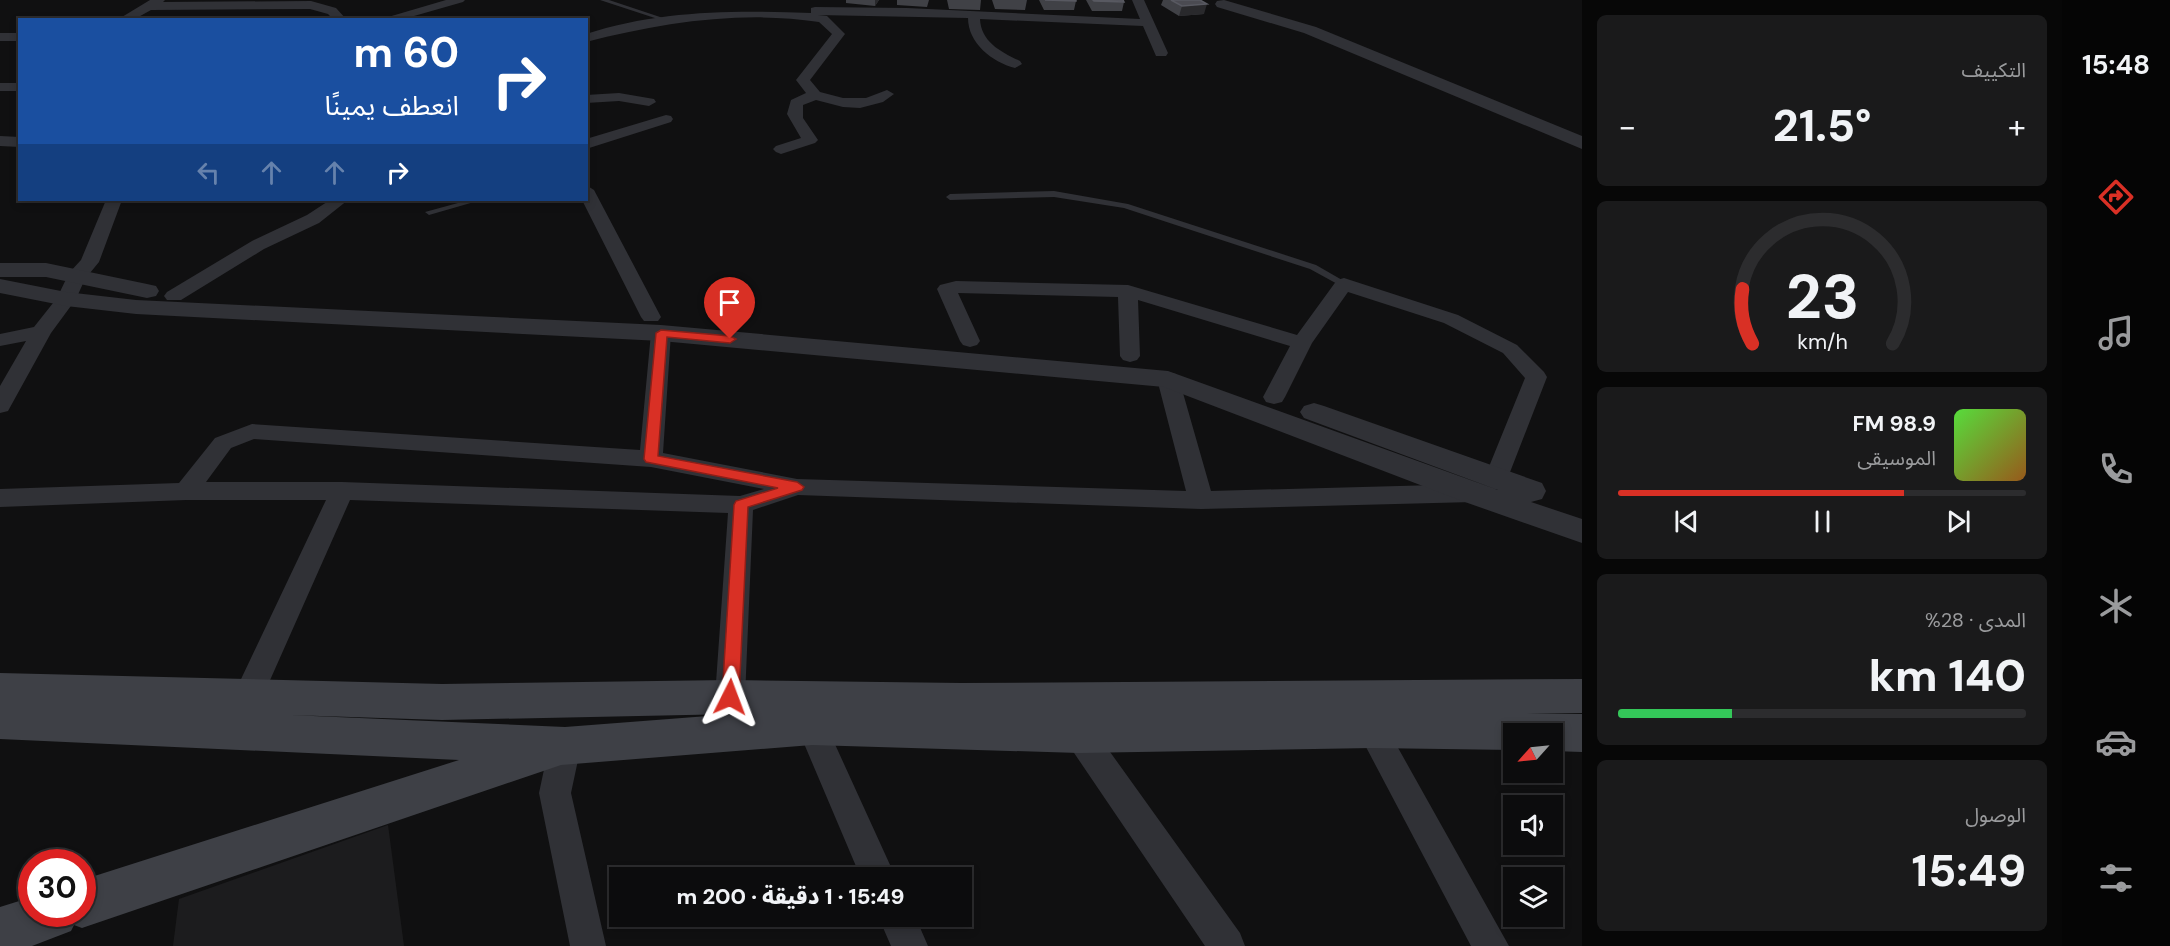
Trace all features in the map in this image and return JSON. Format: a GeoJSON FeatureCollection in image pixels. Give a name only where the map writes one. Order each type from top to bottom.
{"type":"FeatureCollection","features":[{"type":"Feature","properties":{"kind":"main road"},"geometry":{"type":"LineString","coordinates":[[0,690],[442,702],[730,697],[961,700],[1582,696]]}},
{"type":"Feature","properties":{"kind":"main road"},"geometry":{"type":"LineString","coordinates":[[0,721],[565,746],[812,727],[1079,734],[1372,730],[1582,733]]}},
{"type":"Feature","properties":{"kind":"main road"},"geometry":{"type":"LineString","coordinates":[[96,905],[565,746]]}},
{"type":"Feature","properties":{"kind":"street"},"geometry":{"type":"LineString","coordinates":[[126,18],[159,0]]}},
{"type":"Feature","properties":{"kind":"street"},"geometry":{"type":"LineString","coordinates":[[392,18],[459,0]]}},
{"type":"Feature","properties":{"kind":"street"},"geometry":{"type":"LineString","coordinates":[[813,14],[826,0]]}},
{"type":"Feature","properties":{"kind":"street"},"geometry":{"type":"LineString","coordinates":[[1138,0],[1161,53]]}},
{"type":"Feature","properties":{"kind":"street"},"geometry":{"type":"LineString","coordinates":[[1211,2],[1244,6],[1271,2],[1581,140]]}},
{"type":"Feature","properties":{"kind":"street"},"geometry":{"type":"LineString","coordinates":[[1211,2],[1310,30],[1581,140]]}},
{"type":"Feature","properties":{"kind":"street"},"geometry":{"type":"LineString","coordinates":[[146,6],[311,6],[332,11],[339,18]]}},
{"type":"Feature","properties":{"kind":"street"},"geometry":{"type":"LineString","coordinates":[[813,14],[823,19],[839,34],[803,80],[815,95],[840,103],[857,105],[875,101],[887,94]]}},
{"type":"Feature","properties":{"kind":"street"},"geometry":{"type":"LineString","coordinates":[[588,37],[666,20],[746,15],[974,15],[1148,23]]}},
{"type":"Feature","properties":{"kind":"street"},"geometry":{"type":"LineString","coordinates":[[974,15],[976,35],[996,55],[1015,64]]}},
{"type":"Feature","properties":{"kind":"street"},"geometry":{"type":"LineString","coordinates":[[0,37],[18,37]]}},
{"type":"Feature","properties":{"kind":"street"},"geometry":{"type":"LineString","coordinates":[[0,87],[18,87]]}},
{"type":"Feature","properties":{"kind":"street"},"geometry":{"type":"LineString","coordinates":[[781,149],[810,140],[794,119],[793,109],[795,103],[815,95]]}},
{"type":"Feature","properties":{"kind":"street"},"geometry":{"type":"LineString","coordinates":[[588,99],[619,97],[649,102]]}},
{"type":"Feature","properties":{"kind":"street"},"geometry":{"type":"LineString","coordinates":[[588,143],[666,119]]}},
{"type":"Feature","properties":{"kind":"street"},"geometry":{"type":"LineString","coordinates":[[0,141],[18,142]]}},
{"type":"Feature","properties":{"kind":"street"},"geometry":{"type":"LineString","coordinates":[[588,194],[656,325],[651,459]]}},
{"type":"Feature","properties":{"kind":"street"},"geometry":{"type":"LineString","coordinates":[[0,406],[41,332],[90,262],[114,201]]}},
{"type":"Feature","properties":{"kind":"street"},"geometry":{"type":"LineString","coordinates":[[174,296],[258,245],[313,219],[339,201]]}},
{"type":"Feature","properties":{"kind":"street"},"geometry":{"type":"LineString","coordinates":[[0,270],[46,270],[71,288],[136,307],[656,325],[681,322],[970,341],[1130,356],[1196,371],[1274,397],[1437,468],[1473,493],[1582,531]]}},
{"type":"Feature","properties":{"kind":"street"},"geometry":{"type":"LineString","coordinates":[[1274,397],[1302,343],[1344,284],[1451,319],[1510,349],[1536,377],[1496,479]]}},
{"type":"Feature","properties":{"kind":"street"},"geometry":{"type":"LineString","coordinates":[[0,286],[251,298],[656,325],[1168,379],[1437,468],[1496,479],[1582,509]]}},
{"type":"Feature","properties":{"kind":"street"},"geometry":{"type":"LineString","coordinates":[[970,341],[947,289],[956,287],[1128,291],[1302,343]]}},
{"type":"Feature","properties":{"kind":"street"},"geometry":{"type":"LineString","coordinates":[[1128,291],[1130,356]]}},
{"type":"Feature","properties":{"kind":"street"},"geometry":{"type":"LineString","coordinates":[[0,340],[41,332]]}},
{"type":"Feature","properties":{"kind":"street"},"geometry":{"type":"LineString","coordinates":[[1168,379],[1201,500]]}},
{"type":"Feature","properties":{"kind":"street"},"geometry":{"type":"LineString","coordinates":[[186,491],[223,442],[252,431],[651,459],[797,487],[1201,500],[1473,493]]}},
{"type":"Feature","properties":{"kind":"street"},"geometry":{"type":"LineString","coordinates":[[0,498],[186,491],[342,491],[741,505],[797,487]]}},
{"type":"Feature","properties":{"kind":"street"},"geometry":{"type":"LineString","coordinates":[[248,696],[342,491]]}},
{"type":"Feature","properties":{"kind":"street"},"geometry":{"type":"LineString","coordinates":[[730,697],[741,505]]}},
{"type":"Feature","properties":{"kind":"street"},"geometry":{"type":"LineString","coordinates":[[812,727],[874,867]]}},
{"type":"Feature","properties":{"kind":"street"},"geometry":{"type":"LineString","coordinates":[[1372,730],[1491,946]]}},
{"type":"Feature","properties":{"kind":"street"},"geometry":{"type":"LineString","coordinates":[[1079,734],[1227,946]]}},
{"type":"Feature","properties":{"kind":"street"},"geometry":{"type":"LineString","coordinates":[[565,746],[555,793],[588,946]]}},
{"type":"Feature","properties":{"kind":"street"},"geometry":{"type":"LineString","coordinates":[[902,927],[910,946]]}},
{"type":"Feature","properties":{"kind":"lane"},"geometry":{"type":"LineString","coordinates":[[603,0],[666,20]]}},
{"type":"Feature","properties":{"kind":"lane"},"geometry":{"type":"LineString","coordinates":[[950,197],[1054,194],[1125,206],[1313,267],[1344,284]]}},
{"type":"Feature","properties":{"kind":"lane"},"geometry":{"type":"LineString","coordinates":[[429,212],[473,201]]}},
{"type":"Feature","properties":{"kind":"shaded area"},"geometry":{"type":"Polygon","coordinates":[[[388,825],[404,946],[173,946],[179,899],[388,825]]]}},
{"type":"Feature","properties":{"kind":"building"},"geometry":{"type":"Polygon","coordinates":[[[1123,0],[1124,2],[1094,1],[1123,0]]]}},
{"type":"Feature","properties":{"kind":"building"},"geometry":{"type":"Polygon","coordinates":[[[1171,0],[1200,0],[1207,4],[1182,6],[1171,0]]]}},
{"type":"Feature","properties":{"kind":"route"},"geometry":{"type":"LineString","coordinates":[[730,339],[661,333],[651,459],[797,487],[741,505],[730,697]]}}]}
